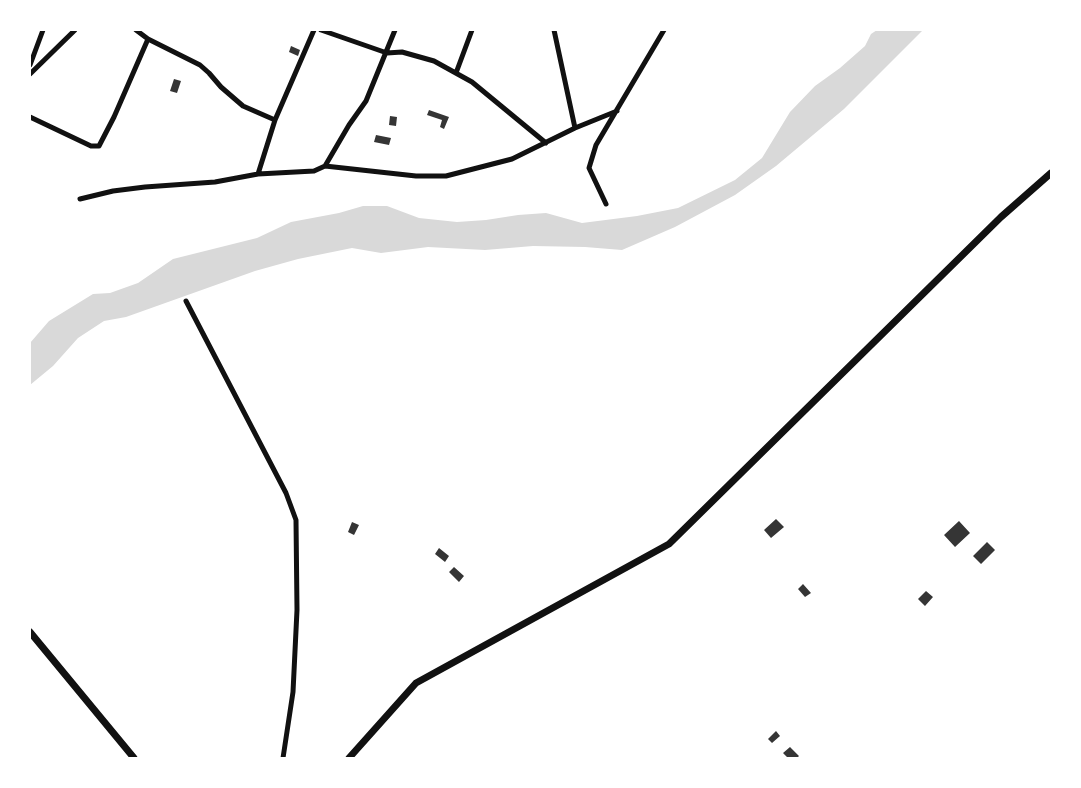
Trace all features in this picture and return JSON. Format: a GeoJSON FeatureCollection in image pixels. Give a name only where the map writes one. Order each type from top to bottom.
{"type":"FeatureCollection","features":[{"type":"Feature","properties":{"kind":"street"},"geometry":{"type":"LineString","coordinates":[[30,65],[43,30]]}},
{"type":"Feature","properties":{"kind":"street"},"geometry":{"type":"LineString","coordinates":[[30,74],[75,30]]}},
{"type":"Feature","properties":{"kind":"street"},"geometry":{"type":"LineString","coordinates":[[136,30],[148,39],[200,65],[243,106],[274,120]]}},
{"type":"Feature","properties":{"kind":"street"},"geometry":{"type":"LineString","coordinates":[[258,174],[274,120],[314,30]]}},
{"type":"Feature","properties":{"kind":"street"},"geometry":{"type":"LineString","coordinates":[[321,30],[387,53],[402,52],[434,61],[472,82],[546,143]]}},
{"type":"Feature","properties":{"kind":"street"},"geometry":{"type":"LineString","coordinates":[[325,166],[349,125],[366,101],[395,30]]}},
{"type":"Feature","properties":{"kind":"street"},"geometry":{"type":"LineString","coordinates":[[456,73],[472,30]]}},
{"type":"Feature","properties":{"kind":"street"},"geometry":{"type":"LineString","coordinates":[[554,30],[575,128]]}},
{"type":"Feature","properties":{"kind":"street"},"geometry":{"type":"LineString","coordinates":[[606,204],[589,168],[596,145],[664,30]]}},
{"type":"Feature","properties":{"kind":"street"},"geometry":{"type":"LineString","coordinates":[[30,117],[91,146],[99,146],[114,118],[148,39]]}},
{"type":"Feature","properties":{"kind":"street"},"geometry":{"type":"LineString","coordinates":[[80,199],[113,191],[215,182],[258,174],[314,171],[325,166],[416,176],[446,176],[512,159],[575,128],[617,111]]}},
{"type":"Feature","properties":{"kind":"street"},"geometry":{"type":"LineString","coordinates":[[349,758],[416,683],[669,544],[1001,217],[1051,173]]}},
{"type":"Feature","properties":{"kind":"street"},"geometry":{"type":"LineString","coordinates":[[186,301],[286,493],[296,520],[297,610],[293,692],[283,758]]}},
{"type":"Feature","properties":{"kind":"street"},"geometry":{"type":"LineString","coordinates":[[30,632],[134,758]]}},
{"type":"Feature","properties":{"kind":"shaded area"},"geometry":{"type":"Polygon","coordinates":[[[877,30],[923,30],[844,109],[776,166],[735,195],[675,227],[622,250],[533,246],[485,250],[428,247],[381,253],[352,248],[298,259],[255,271],[126,317],[104,321],[78,338],[53,366],[30,385],[30,343],[49,321],[93,294],[110,293],[138,283],[173,259],[257,238],[291,222],[339,213],[363,206],[387,206],[419,218],[457,222],[546,213],[582,223],[637,216],[678,208],[735,180],[762,158],[790,112],[815,86],[840,68],[865,46],[871,34],[877,30]]]}},
{"type":"Feature","properties":{"kind":"building"},"geometry":{"type":"Polygon","coordinates":[[[291,46],[300,50],[298,56],[289,52],[291,46]]]}},
{"type":"Feature","properties":{"kind":"building"},"geometry":{"type":"Polygon","coordinates":[[[174,79],[181,81],[177,93],[170,91],[174,79]]]}},
{"type":"Feature","properties":{"kind":"building"},"geometry":{"type":"Polygon","coordinates":[[[429,110],[449,117],[444,129],[440,127],[442,120],[427,115],[429,110]]]}},
{"type":"Feature","properties":{"kind":"building"},"geometry":{"type":"Polygon","coordinates":[[[390,116],[397,117],[396,126],[389,125],[390,116]]]}},
{"type":"Feature","properties":{"kind":"building"},"geometry":{"type":"Polygon","coordinates":[[[376,135],[391,138],[389,145],[374,142],[376,135]]]}},
{"type":"Feature","properties":{"kind":"building"},"geometry":{"type":"Polygon","coordinates":[[[776,519],[784,527],[771,538],[764,530],[776,519]]]}},
{"type":"Feature","properties":{"kind":"building"},"geometry":{"type":"Polygon","coordinates":[[[959,521],[970,533],[955,547],[944,535],[959,521]]]}},
{"type":"Feature","properties":{"kind":"building"},"geometry":{"type":"Polygon","coordinates":[[[352,522],[359,525],[354,535],[348,532],[352,522]]]}},
{"type":"Feature","properties":{"kind":"building"},"geometry":{"type":"Polygon","coordinates":[[[987,542],[995,550],[981,564],[973,556],[987,542]]]}},
{"type":"Feature","properties":{"kind":"building"},"geometry":{"type":"Polygon","coordinates":[[[439,548],[449,556],[445,562],[435,554],[439,548]]]}},
{"type":"Feature","properties":{"kind":"building"},"geometry":{"type":"Polygon","coordinates":[[[454,567],[464,576],[459,582],[449,572],[454,567]]]}},
{"type":"Feature","properties":{"kind":"building"},"geometry":{"type":"Polygon","coordinates":[[[803,584],[811,593],[805,597],[798,589],[803,584]]]}},
{"type":"Feature","properties":{"kind":"building"},"geometry":{"type":"Polygon","coordinates":[[[926,591],[933,597],[925,606],[918,599],[926,591]]]}},
{"type":"Feature","properties":{"kind":"building"},"geometry":{"type":"Polygon","coordinates":[[[776,731],[780,736],[772,743],[768,739],[776,731]]]}},
{"type":"Feature","properties":{"kind":"building"},"geometry":{"type":"Polygon","coordinates":[[[790,747],[799,756],[797,758],[788,758],[783,753],[790,747]]]}}]}
